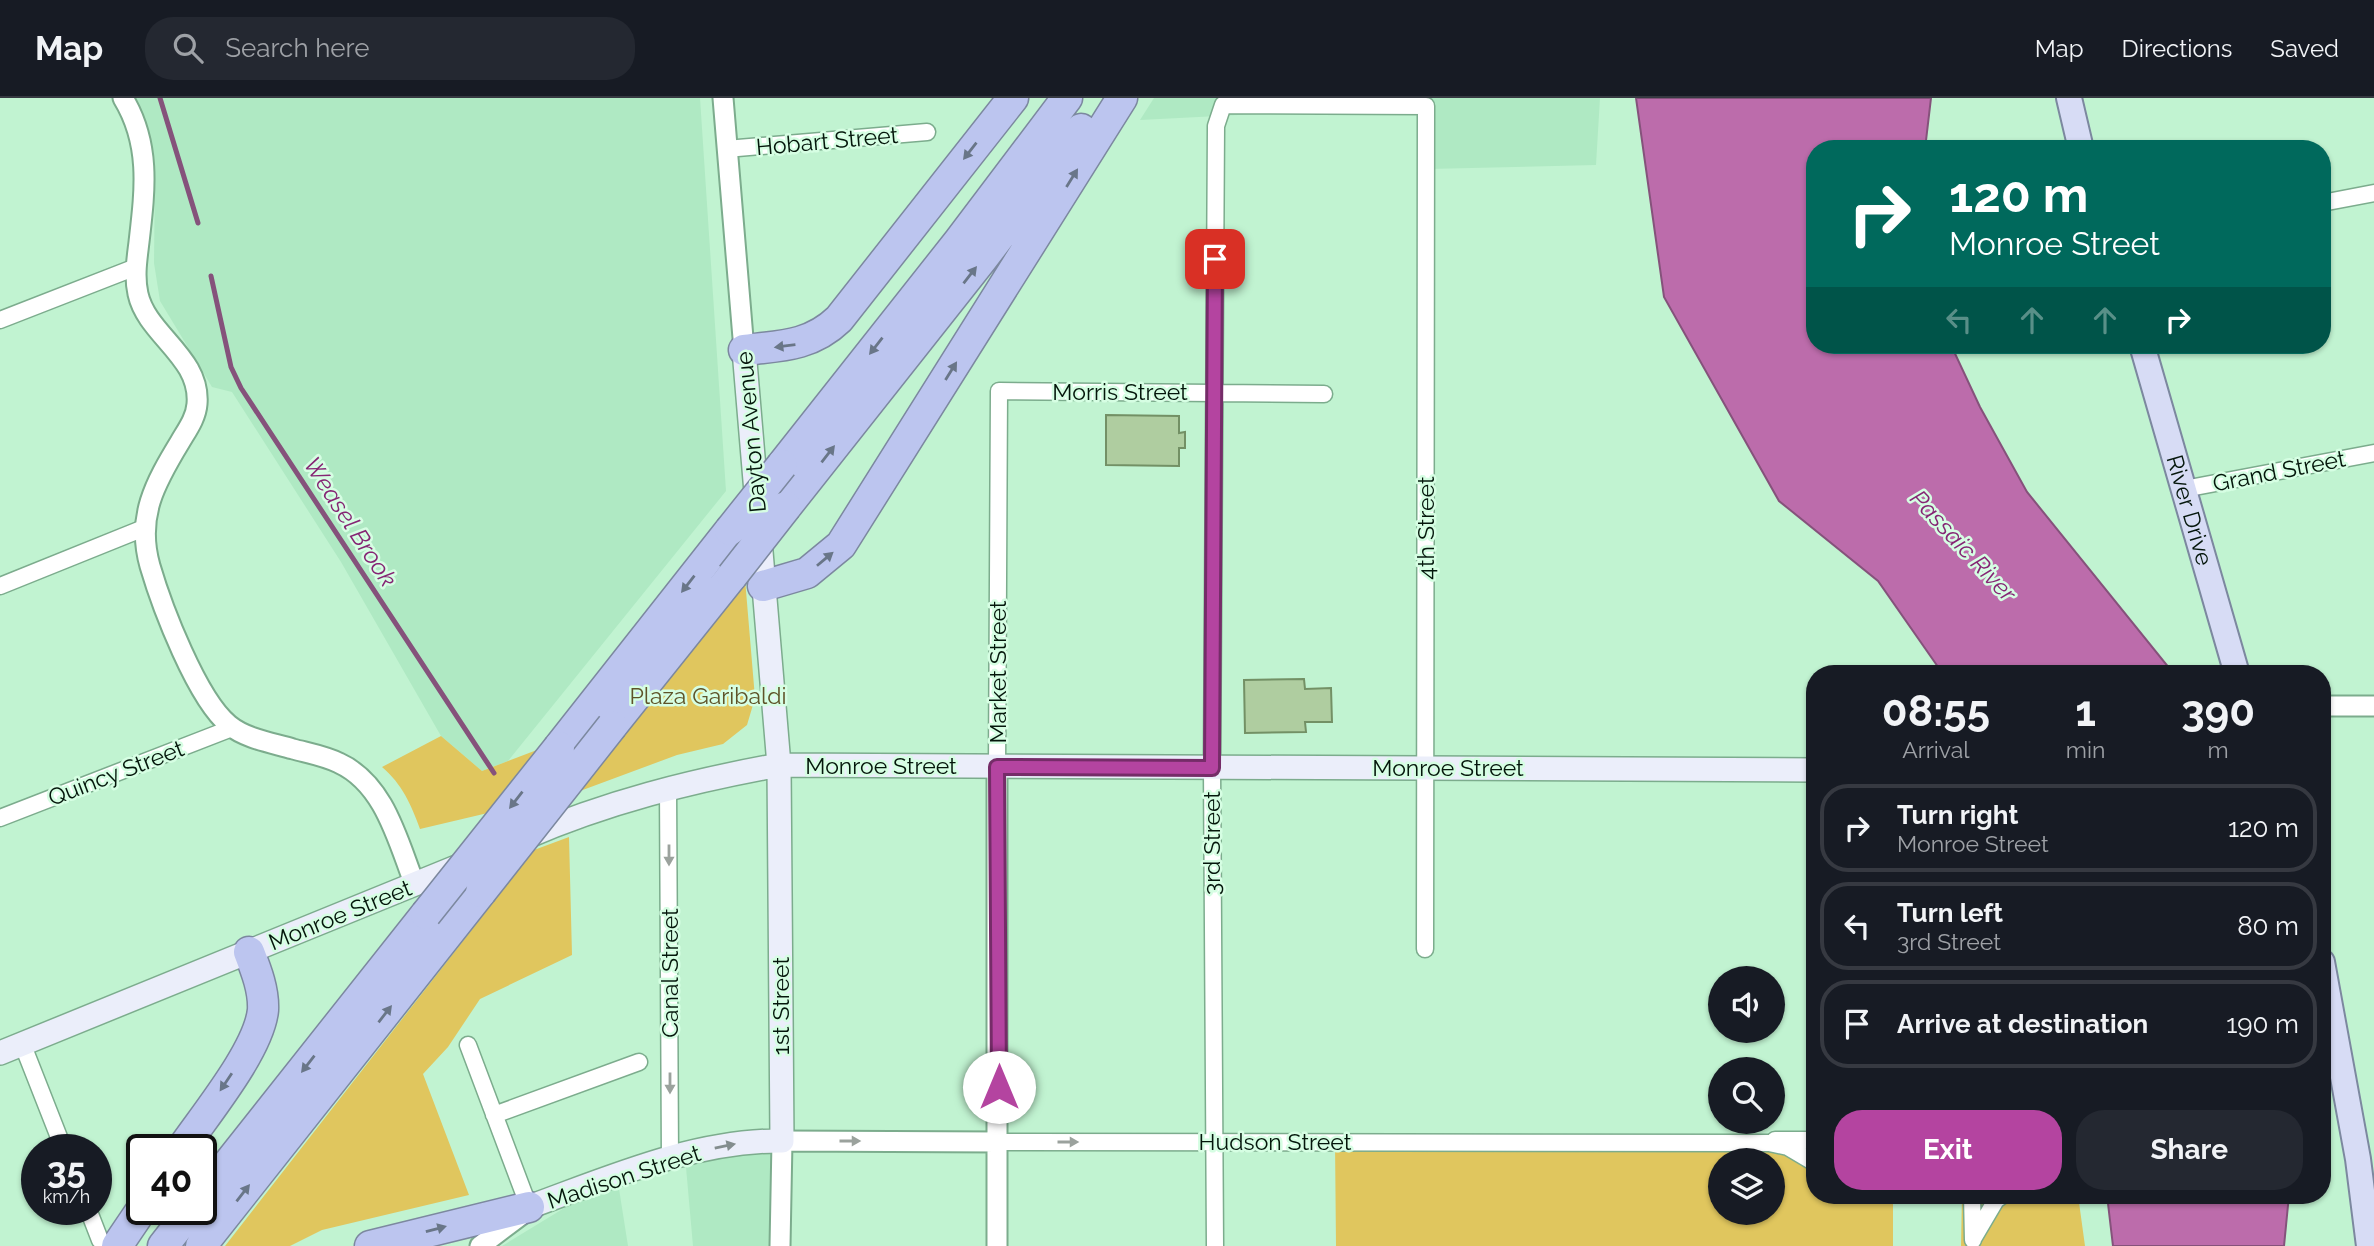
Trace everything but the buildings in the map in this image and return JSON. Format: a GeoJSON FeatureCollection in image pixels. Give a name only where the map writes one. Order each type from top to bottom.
{"type":"FeatureCollection","features":[{"type":"Feature","properties":{"kind":"highway"},"geometry":{"type":"LineString","coordinates":[[744,350],[794,345],[825,333],[839,320],[1013,98]]}},
{"type":"Feature","properties":{"kind":"highway"},"geometry":{"type":"LineString","coordinates":[[217,1178],[974,222],[1066,98]]}},
{"type":"Feature","properties":{"kind":"highway"},"geometry":{"type":"LineString","coordinates":[[201,1246],[983,258],[1103,98]]}},
{"type":"Feature","properties":{"kind":"highway"},"geometry":{"type":"LineString","coordinates":[[763,586],[807,573],[841,545],[1122,98]]}},
{"type":"Feature","properties":{"kind":"highway"},"geometry":{"type":"LineString","coordinates":[[192,1134],[242,1059],[260,1025],[261,992],[249,952]]}},
{"type":"Feature","properties":{"kind":"highway"},"geometry":{"type":"LineString","coordinates":[[370,1246],[529,1207]]}},
{"type":"Feature","properties":{"kind":"highway"},"geometry":{"type":"LineString","coordinates":[[108,1243],[126,1225]]}},
{"type":"Feature","properties":{"kind":"highway"},"geometry":{"type":"LineString","coordinates":[[163,1246],[179,1225]]}},
{"type":"Feature","properties":{"kind":"main road"},"geometry":{"type":"LineString","coordinates":[[2069,98],[2079,140]]}},
{"type":"Feature","properties":{"kind":"main road","name":"Dayton Avenue"},"geometry":{"type":"LineString","coordinates":[[744,350],[779,765]]}},
{"type":"Feature","properties":{"kind":"main road","name":"River Drive"},"geometry":{"type":"LineString","coordinates":[[2145,354],[2234,665]]}},
{"type":"Feature","properties":{"kind":"main road","name":"Monroe Street"},"geometry":{"type":"LineString","coordinates":[[0,1053],[415,885],[578,815],[668,787],[779,765],[1806,770]]}},
{"type":"Feature","properties":{"kind":"main road","name":"1st Street"},"geometry":{"type":"LineString","coordinates":[[779,765],[782,1141]]}},
{"type":"Feature","properties":{"kind":"main road"},"geometry":{"type":"LineString","coordinates":[[2331,1012],[2371,1236]]}},
{"type":"Feature","properties":{"kind":"main road","name":"Madison Street"},"geometry":{"type":"LineString","coordinates":[[529,1207],[612,1177],[670,1160],[751,1140],[782,1141]]}},
{"type":"Feature","properties":{"kind":"street"},"geometry":{"type":"LineString","coordinates":[[123,98],[138,129],[146,168],[136,267],[139,298],[145,311],[183,360],[197,391],[193,419],[150,494],[144,528],[154,577],[206,702],[232,728],[339,763],[354,772],[378,797],[386,811],[415,885]]}},
{"type":"Feature","properties":{"kind":"street","name":"Dayton Avenue"},"geometry":{"type":"LineString","coordinates":[[723,98],[744,350]]}},
{"type":"Feature","properties":{"kind":"street","name":"3rd Street"},"geometry":{"type":"LineString","coordinates":[[1214,1246],[1212,768],[1216,126],[1223,105],[1426,106]]}},
{"type":"Feature","properties":{"kind":"street","name":"4th Street"},"geometry":{"type":"LineString","coordinates":[[1425,949],[1426,106]]}},
{"type":"Feature","properties":{"kind":"street","name":"Hobart Street"},"geometry":{"type":"LineString","coordinates":[[726,149],[927,132]]}},
{"type":"Feature","properties":{"kind":"street"},"geometry":{"type":"LineString","coordinates":[[2331,201],[2374,193]]}},
{"type":"Feature","properties":{"kind":"street"},"geometry":{"type":"LineString","coordinates":[[0,320],[136,267]]}},
{"type":"Feature","properties":{"kind":"street","name":"Morris Street"},"geometry":{"type":"LineString","coordinates":[[999,391],[1324,394]]}},
{"type":"Feature","properties":{"kind":"street","name":"Market Street"},"geometry":{"type":"LineString","coordinates":[[997,1246],[999,391]]}},
{"type":"Feature","properties":{"kind":"street","name":"Grand Street"},"geometry":{"type":"LineString","coordinates":[[2184,489],[2374,453]]}},
{"type":"Feature","properties":{"kind":"street"},"geometry":{"type":"LineString","coordinates":[[0,586],[144,528]]}},
{"type":"Feature","properties":{"kind":"street"},"geometry":{"type":"LineString","coordinates":[[2331,706],[2374,706]]}},
{"type":"Feature","properties":{"kind":"street","name":"Quincy Street"},"geometry":{"type":"LineString","coordinates":[[0,818],[232,728]]}},
{"type":"Feature","properties":{"kind":"street","name":"Canal Street"},"geometry":{"type":"LineString","coordinates":[[668,787],[670,1160]]}},
{"type":"Feature","properties":{"kind":"street"},"geometry":{"type":"LineString","coordinates":[[22,1043],[58,1134]]}},
{"type":"Feature","properties":{"kind":"street"},"geometry":{"type":"LineString","coordinates":[[468,1045],[529,1207]]}},
{"type":"Feature","properties":{"kind":"street"},"geometry":{"type":"LineString","coordinates":[[494,1115],[639,1062]]}},
{"type":"Feature","properties":{"kind":"street"},"geometry":{"type":"LineString","coordinates":[[1769,1143],[1779,1139],[1806,1140]]}},
{"type":"Feature","properties":{"kind":"street","name":"Hudson Street"},"geometry":{"type":"LineString","coordinates":[[782,1141],[1769,1143]]}},
{"type":"Feature","properties":{"kind":"street","name":"1st Street"},"geometry":{"type":"LineString","coordinates":[[780,1246],[782,1141]]}},
{"type":"Feature","properties":{"kind":"street"},"geometry":{"type":"LineString","coordinates":[[1769,1143],[1788,1147],[1806,1158]]}},
{"type":"Feature","properties":{"kind":"street"},"geometry":{"type":"LineString","coordinates":[[1972,1204],[1973,1242]]}},
{"type":"Feature","properties":{"kind":"street"},"geometry":{"type":"LineString","coordinates":[[1973,1242],[1997,1204]]}},
{"type":"Feature","properties":{"kind":"street","name":"Madison Street"},"geometry":{"type":"LineString","coordinates":[[480,1246],[529,1207]]}},
{"type":"Feature","properties":{"kind":"street"},"geometry":{"type":"LineString","coordinates":[[97,1225],[108,1243]]}},
{"type":"Feature","properties":{"kind":"shaded area"},"geometry":{"type":"Polygon","coordinates":[[[133,98],[700,98],[726,491],[508,761],[482,771],[441,736],[341,562],[232,392],[212,387],[160,301],[154,263],[155,171],[133,98]]]}},
{"type":"Feature","properties":{"kind":"shaded area"},"geometry":{"type":"Polygon","coordinates":[[[1154,98],[1600,98],[1596,165],[1428,169],[1429,105],[1140,120],[1154,98]]]}},
{"type":"Feature","properties":{"kind":"shaded area"},"geometry":{"type":"Polygon","coordinates":[[[784,1138],[784,1246],[693,1246],[685,1156],[784,1138]]]}},
{"type":"Feature","properties":{"kind":"shaded area"},"geometry":{"type":"Polygon","coordinates":[[[617,1176],[628,1246],[502,1246],[617,1176]]]}},
{"type":"Feature","properties":{"kind":"green space","name":"Plaza Garibaldi"},"geometry":{"type":"Polygon","coordinates":[[[745,579],[755,698],[747,725],[723,744],[677,755],[580,791],[420,829],[405,795],[382,767],[441,736],[482,771],[634,713],[745,579]]]}},
{"type":"Feature","properties":{"kind":"green space"},"geometry":{"type":"Polygon","coordinates":[[[569,837],[572,955],[480,999],[448,1047],[423,1074],[469,1195],[322,1230],[290,1246],[225,1246],[534,850],[569,837]]]}},
{"type":"Feature","properties":{"kind":"green space"},"geometry":{"type":"Polygon","coordinates":[[[1335,1142],[1806,1146],[1806,1204],[1893,1204],[1893,1246],[1336,1246],[1335,1142]]]}},
{"type":"Feature","properties":{"kind":"green space"},"geometry":{"type":"Polygon","coordinates":[[[1962,1204],[2079,1204],[2085,1246],[1961,1246],[1962,1204]]]}},
{"type":"Feature","properties":{"kind":"water","name":"Passaic River"},"geometry":{"type":"Polygon","coordinates":[[[1636,98],[1931,98],[1926,140],[1806,140],[1806,354],[1955,354],[1980,407],[2027,492],[2167,665],[1937,665],[1878,581],[1779,501],[1664,297],[1636,98]]]}},
{"type":"Feature","properties":{"kind":"water"},"geometry":{"type":"Polygon","coordinates":[[[2108,1204],[2288,1204],[2284,1246],[2113,1246],[2108,1204]]]}},
{"type":"Feature","properties":{"kind":"waterway","name":"Weasel Brook"},"geometry":{"type":"LineString","coordinates":[[160,98],[198,223]]}},
{"type":"Feature","properties":{"kind":"waterway","name":"Weasel Brook"},"geometry":{"type":"LineString","coordinates":[[211,276],[231,367],[241,388],[494,773]]}},
{"type":"Feature","properties":{"kind":"route"},"geometry":{"type":"LineString","coordinates":[[999,1087],[997,767],[1212,768],[1215,259]]}}]}
